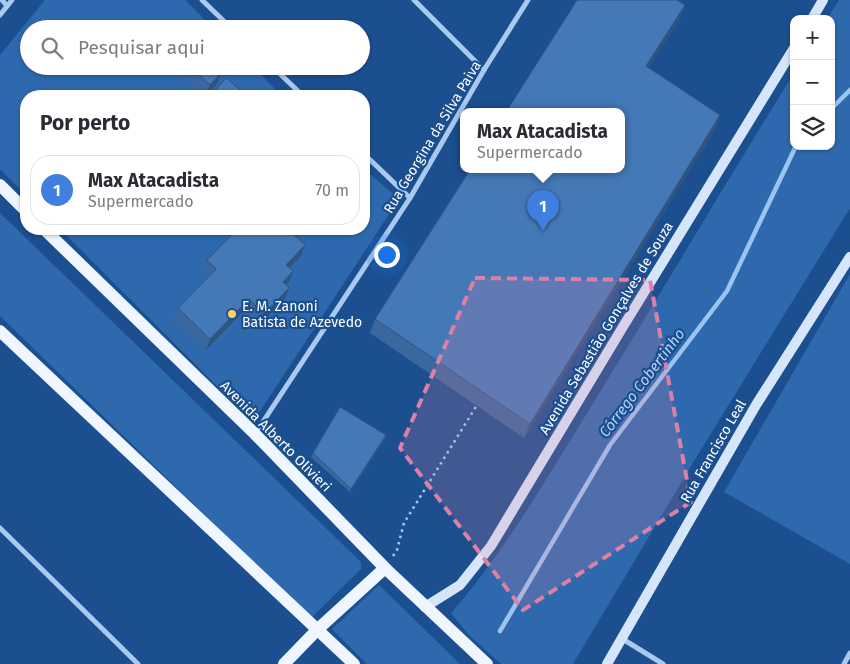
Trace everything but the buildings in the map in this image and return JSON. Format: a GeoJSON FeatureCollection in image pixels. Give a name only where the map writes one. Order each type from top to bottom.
{"type":"FeatureCollection","features":[{"type":"Feature","properties":{"kind":"main road"},"geometry":{"type":"LineString","coordinates":[[814,15],[823,0]]}},
{"type":"Feature","properties":{"kind":"main road","name":"Avenida Sebastião Gonçalves de Souza"},"geometry":{"type":"LineString","coordinates":[[425,607],[460,585],[491,546],[790,55]]}},
{"type":"Feature","properties":{"kind":"main road"},"geometry":{"type":"LineString","coordinates":[[0,186],[20,205]]}},
{"type":"Feature","properties":{"kind":"main road","name":"Avenida Alberto Olivieri"},"geometry":{"type":"LineString","coordinates":[[50,235],[255,434],[385,568],[488,664]]}},
{"type":"Feature","properties":{"kind":"main road","name":"Rua Francisco Leal"},"geometry":{"type":"LineString","coordinates":[[607,664],[620,638],[756,405],[850,256]]}},
{"type":"Feature","properties":{"kind":"main road"},"geometry":{"type":"LineString","coordinates":[[0,331],[354,664]]}},
{"type":"Feature","properties":{"kind":"main road"},"geometry":{"type":"LineString","coordinates":[[284,664],[318,629],[385,568]]}},
{"type":"Feature","properties":{"kind":"street"},"geometry":{"type":"LineString","coordinates":[[2,0],[7,6]]}},
{"type":"Feature","properties":{"kind":"street"},"geometry":{"type":"LineString","coordinates":[[0,15],[12,0]]}},
{"type":"Feature","properties":{"kind":"street"},"geometry":{"type":"LineString","coordinates":[[202,0],[223,20]]}},
{"type":"Feature","properties":{"kind":"street"},"geometry":{"type":"LineString","coordinates":[[414,0],[484,70]]}},
{"type":"Feature","properties":{"kind":"street","name":"Rua Georgina da Silva Paiva"},"geometry":{"type":"LineString","coordinates":[[462,108],[528,0]]}},
{"type":"Feature","properties":{"kind":"street"},"geometry":{"type":"LineString","coordinates":[[281,75],[297,90]]}},
{"type":"Feature","properties":{"kind":"street","name":"Rua Georgina da Silva Paiva"},"geometry":{"type":"LineString","coordinates":[[255,434],[410,198],[460,112]]}},
{"type":"Feature","properties":{"kind":"street"},"geometry":{"type":"LineString","coordinates":[[370,160],[410,198]]}},
{"type":"Feature","properties":{"kind":"street"},"geometry":{"type":"LineString","coordinates":[[0,528],[138,664]]}},
{"type":"Feature","properties":{"kind":"street"},"geometry":{"type":"LineString","coordinates":[[620,638],[663,664]]}},
{"type":"Feature","properties":{"kind":"street"},"geometry":{"type":"LineString","coordinates":[[844,664],[850,653]]}},
{"type":"Feature","properties":{"kind":"path"},"geometry":{"type":"LineString","coordinates":[[385,568],[397,550],[404,523],[477,406]]}},
{"type":"Feature","properties":{"kind":"highlighted area"},"geometry":{"type":"Polygon","coordinates":[[[475,278],[650,280],[691,502],[523,610],[400,448],[475,278]]]}},
{"type":"Feature","properties":{"kind":"shaded area"},"geometry":{"type":"Polygon","coordinates":[[[45,0],[185,0],[205,20],[29,20],[45,0]]]}},
{"type":"Feature","properties":{"kind":"shaded area"},"geometry":{"type":"Polygon","coordinates":[[[839,0],[850,0],[850,208],[694,461],[573,664],[501,664],[469,635],[451,613],[471,590],[507,540],[541,488],[790,80],[790,150],[835,150],[835,15],[830,15],[839,0]]]}},
{"type":"Feature","properties":{"kind":"shaded area"},"geometry":{"type":"Polygon","coordinates":[[[20,31],[20,75],[261,75],[276,90],[20,90],[20,189],[0,169],[0,55],[20,31]]]}},
{"type":"Feature","properties":{"kind":"shaded area"},"geometry":{"type":"Polygon","coordinates":[[[370,174],[399,199],[253,422],[66,235],[370,235],[370,174]]]}},
{"type":"Feature","properties":{"kind":"shaded area"},"geometry":{"type":"Polygon","coordinates":[[[0,213],[20,232],[20,235],[23,235],[361,562],[361,569],[311,618],[0,316],[0,213]]]}},
{"type":"Feature","properties":{"kind":"shaded area"},"geometry":{"type":"Polygon","coordinates":[[[850,274],[850,564],[724,492],[850,274]]]}},
{"type":"Feature","properties":{"kind":"shaded area"},"geometry":{"type":"Polygon","coordinates":[[[379,585],[460,664],[367,664],[332,629],[379,585]]]}},
{"type":"Feature","properties":{"kind":"waterway","name":"Córrego Cobertinho"},"geometry":{"type":"LineString","coordinates":[[835,105],[850,90]]}},
{"type":"Feature","properties":{"kind":"waterway","name":"Córrego Cobertinho"},"geometry":{"type":"LineString","coordinates":[[500,631],[610,445],[727,291],[794,150]]}},
{"type":"Feature","properties":{"kind":"place","name":"Max Atacadista"},"geometry":{"type":"Point","coordinates":[543,231]}},
{"type":"Feature","properties":{"kind":"place","name":"E. M. Zanoni Batista de Azevedo"},"geometry":{"type":"Point","coordinates":[232,314]}}]}
